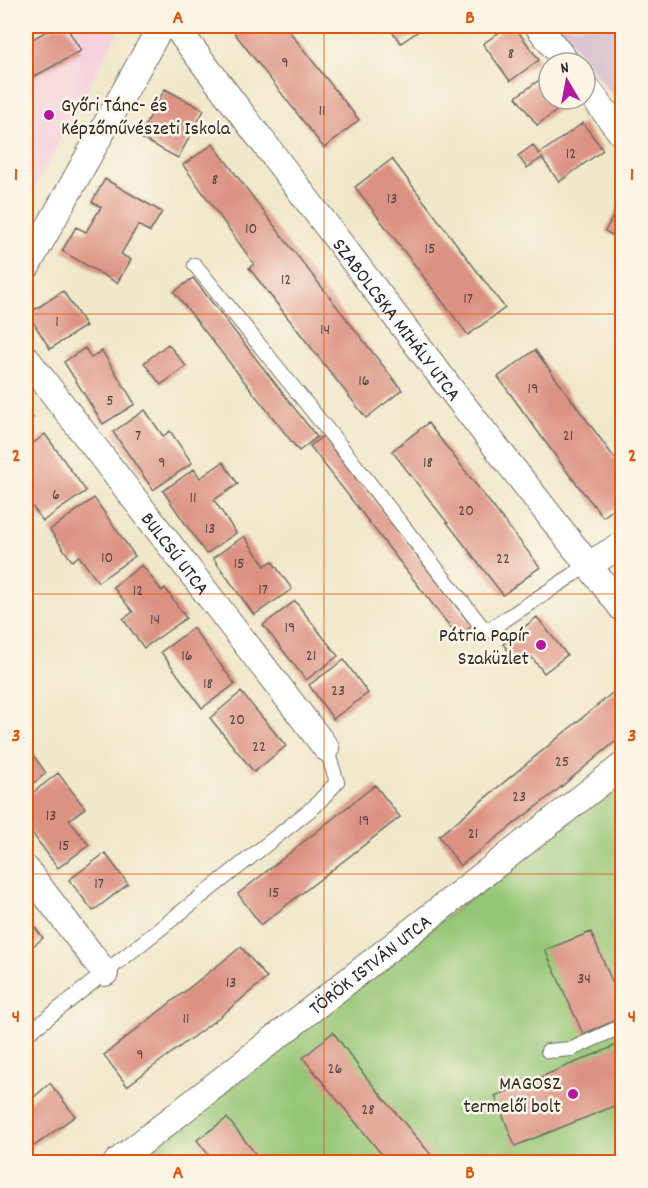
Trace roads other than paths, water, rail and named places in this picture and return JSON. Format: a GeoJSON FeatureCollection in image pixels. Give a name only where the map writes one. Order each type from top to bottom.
{"type":"FeatureCollection","features":[{"type":"Feature","properties":{"kind":"street"},"geometry":{"type":"LineString","coordinates":[[26,268],[160,26]]}},
{"type":"Feature","properties":{"kind":"street","name":"SZABOLCSKA MIHÁLY UTCA"},"geometry":{"type":"LineString","coordinates":[[175,26],[456,396],[622,608]]}},
{"type":"Feature","properties":{"kind":"street"},"geometry":{"type":"LineString","coordinates":[[538,26],[558,51]]}},
{"type":"Feature","properties":{"kind":"street"},"geometry":{"type":"LineString","coordinates":[[597,102],[622,134]]}},
{"type":"Feature","properties":{"kind":"street","name":"BULCSÚ UTCA"},"geometry":{"type":"LineString","coordinates":[[26,358],[326,748]]}},
{"type":"Feature","properties":{"kind":"street"},"geometry":{"type":"LineString","coordinates":[[588,565],[622,545]]}},
{"type":"Feature","properties":{"kind":"street","name":"TÖRÖK ISTVÁN UTCA"},"geometry":{"type":"LineString","coordinates":[[117,1162],[622,766]]}},
{"type":"Feature","properties":{"kind":"street"},"geometry":{"type":"LineString","coordinates":[[26,869],[105,973]]}},
{"type":"Feature","properties":{"kind":"lane"},"geometry":{"type":"LineString","coordinates":[[195,265],[486,632],[588,565]]}},
{"type":"Feature","properties":{"kind":"lane"},"geometry":{"type":"LineString","coordinates":[[26,1035],[315,806],[336,782],[326,748]]}},
{"type":"Feature","properties":{"kind":"lane"},"geometry":{"type":"LineString","coordinates":[[549,1051],[572,1049],[622,1026]]}},
{"type":"Feature","properties":{"kind":"place","name":"Győri Tánc- és Képzőművészeti Iskola"},"geometry":{"type":"Point","coordinates":[49,115]}},
{"type":"Feature","properties":{"kind":"place","name":"Pátria Papír Szaküzlet"},"geometry":{"type":"Point","coordinates":[541,645]}},
{"type":"Feature","properties":{"kind":"place","name":"MAGOSZ termelői bolt"},"geometry":{"type":"Point","coordinates":[573,1094]}}]}
